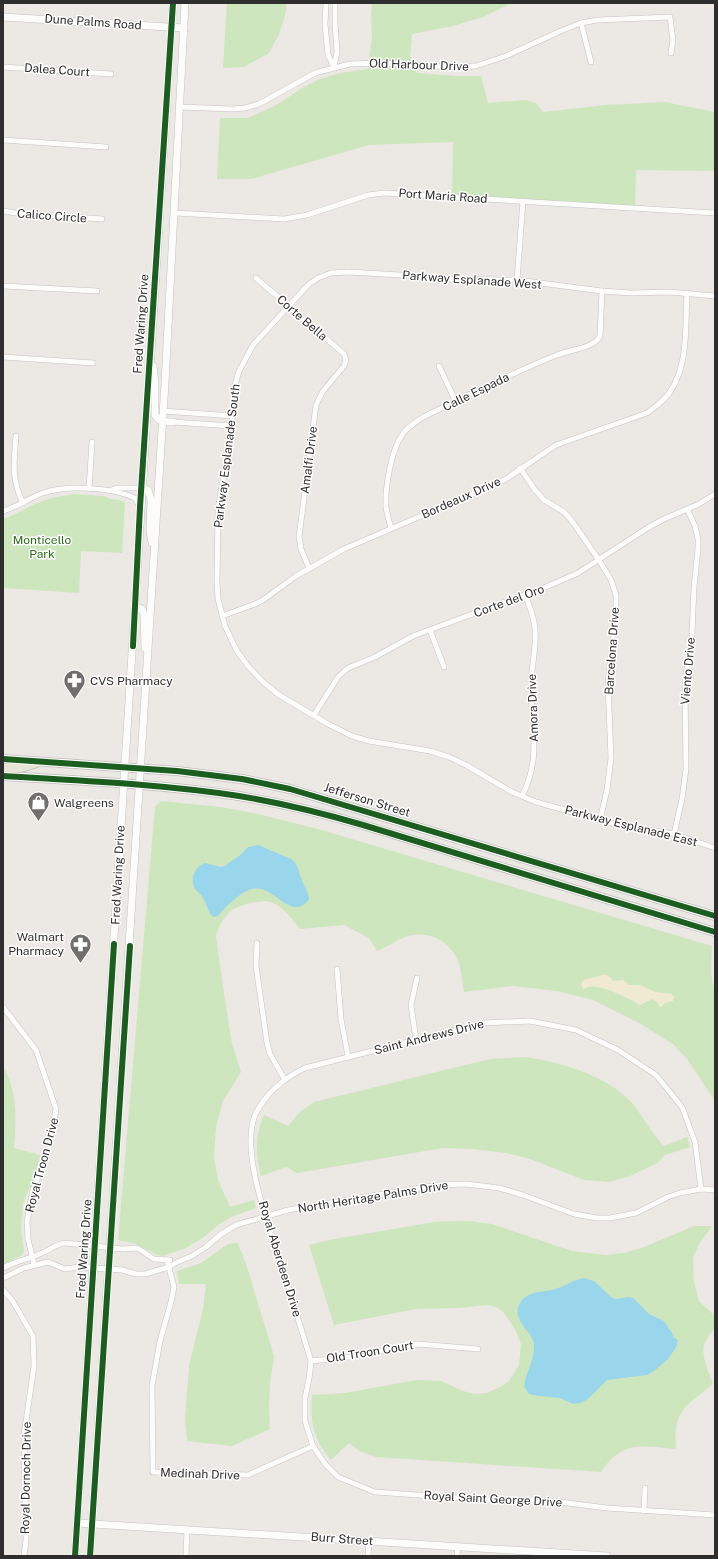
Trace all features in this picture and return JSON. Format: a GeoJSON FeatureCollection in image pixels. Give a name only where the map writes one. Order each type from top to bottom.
{"type":"FeatureCollection","features":[{"type":"Feature","properties":{"kind":"main road","name":"Fred Waring Drive"},"geometry":{"type":"LineString","coordinates":[[75,1556],[135,607],[141,488],[173,3]]}},
{"type":"Feature","properties":{"kind":"main road","name":"Fred Waring Drive"},"geometry":{"type":"LineString","coordinates":[[90,1556],[148,660],[175,212],[185,3]]}},
{"type":"Feature","properties":{"kind":"main road","name":"Dune Palms Road"},"geometry":{"type":"LineString","coordinates":[[3,17],[184,28]]}},
{"type":"Feature","properties":{"kind":"main road"},"geometry":{"type":"LineString","coordinates":[[150,352],[155,383],[155,415],[158,420],[173,422]]}},
{"type":"Feature","properties":{"kind":"main road"},"geometry":{"type":"LineString","coordinates":[[141,488],[148,490],[150,495],[150,531],[154,552]]}},
{"type":"Feature","properties":{"kind":"main road"},"geometry":{"type":"LineString","coordinates":[[135,607],[142,609],[144,615],[145,653],[148,660]]}},
{"type":"Feature","properties":{"kind":"main road","name":"Jefferson Street"},"geometry":{"type":"LineString","coordinates":[[3,759],[141,768],[220,776],[290,789],[715,916]]}},
{"type":"Feature","properties":{"kind":"main road"},"geometry":{"type":"LineString","coordinates":[[3,768],[21,768],[41,762]]}},
{"type":"Feature","properties":{"kind":"main road","name":"Jefferson Street"},"geometry":{"type":"LineString","coordinates":[[3,776],[176,788],[284,804],[324,814],[715,932]]}},
{"type":"Feature","properties":{"kind":"main road","name":"Burr Street"},"geometry":{"type":"LineString","coordinates":[[77,1523],[607,1556]]}},
{"type":"Feature","properties":{"kind":"street"},"geometry":{"type":"LineString","coordinates":[[326,3],[325,24],[328,55],[334,67]]}},
{"type":"Feature","properties":{"kind":"street"},"geometry":{"type":"LineString","coordinates":[[334,67],[337,52],[334,22],[335,3]]}},
{"type":"Feature","properties":{"kind":"street","name":"Old Harbour Drive"},"geometry":{"type":"LineString","coordinates":[[180,108],[232,109],[259,104],[315,73],[334,67],[367,62],[450,67],[476,66],[501,58],[581,23],[597,20],[670,17],[674,40],[671,53]]}},
{"type":"Feature","properties":{"kind":"street"},"geometry":{"type":"LineString","coordinates":[[581,23],[592,62]]}},
{"type":"Feature","properties":{"kind":"street","name":"Dalea Court"},"geometry":{"type":"LineString","coordinates":[[3,67],[111,74]]}},
{"type":"Feature","properties":{"kind":"street"},"geometry":{"type":"LineString","coordinates":[[3,140],[106,148]]}},
{"type":"Feature","properties":{"kind":"street","name":"Port Maria Road"},"geometry":{"type":"LineString","coordinates":[[175,212],[284,219],[307,216],[368,195],[384,193],[715,214]]}},
{"type":"Feature","properties":{"kind":"street"},"geometry":{"type":"LineString","coordinates":[[517,280],[523,201]]}},
{"type":"Feature","properties":{"kind":"street","name":"Calico Circle"},"geometry":{"type":"LineString","coordinates":[[3,211],[15,214],[102,219]]}},
{"type":"Feature","properties":{"kind":"street","name":"Parkway Esplanade West"},"geometry":{"type":"LineString","coordinates":[[288,306],[308,285],[318,278],[331,273],[360,272],[418,276],[433,279],[517,280],[583,290],[687,293],[715,296]]}},
{"type":"Feature","properties":{"kind":"street","name":"Corte Bella"},"geometry":{"type":"LineString","coordinates":[[256,278],[344,354],[346,360]]}},
{"type":"Feature","properties":{"kind":"street"},"geometry":{"type":"LineString","coordinates":[[3,286],[97,291]]}},
{"type":"Feature","properties":{"kind":"street","name":"Calle Espada"},"geometry":{"type":"LineString","coordinates":[[391,528],[386,505],[391,462],[394,449],[402,434],[412,424],[538,362],[598,341],[600,336],[602,291]]}},
{"type":"Feature","properties":{"kind":"street","name":"Bordeaux Drive"},"geometry":{"type":"LineString","coordinates":[[222,616],[263,600],[309,568],[344,549],[493,485],[556,445],[647,413],[658,405],[669,393],[677,380],[682,363],[687,293]]}},
{"type":"Feature","properties":{"kind":"street","name":"Parkway Esplanade South"},"geometry":{"type":"LineString","coordinates":[[263,682],[248,666],[237,651],[222,616],[218,599],[217,581],[218,509],[232,426],[235,385],[239,371],[253,346],[288,306]]}},
{"type":"Feature","properties":{"kind":"street"},"geometry":{"type":"LineString","coordinates":[[3,357],[93,363]]}},
{"type":"Feature","properties":{"kind":"street","name":"Amalfi Drive"},"geometry":{"type":"LineString","coordinates":[[309,568],[301,549],[299,537],[316,405],[323,391],[344,366],[346,360]]}},
{"type":"Feature","properties":{"kind":"street"},"geometry":{"type":"LineString","coordinates":[[440,366],[456,402]]}},
{"type":"Feature","properties":{"kind":"street"},"geometry":{"type":"LineString","coordinates":[[163,411],[233,416]]}},
{"type":"Feature","properties":{"kind":"street"},"geometry":{"type":"LineString","coordinates":[[173,422],[232,426]]}},
{"type":"Feature","properties":{"kind":"street"},"geometry":{"type":"LineString","coordinates":[[16,436],[13,465],[14,478],[17,491],[23,503]]}},
{"type":"Feature","properties":{"kind":"street"},"geometry":{"type":"LineString","coordinates":[[89,489],[92,442]]}},
{"type":"Feature","properties":{"kind":"street","name":"Barcelona Drive"},"geometry":{"type":"LineString","coordinates":[[520,468],[544,500],[564,512],[568,517],[599,560],[611,580],[616,595],[616,610],[608,683],[610,764],[607,790],[600,820]]}},
{"type":"Feature","properties":{"kind":"street"},"geometry":{"type":"LineString","coordinates":[[3,511],[41,494],[52,490],[65,488],[111,490],[134,498],[140,507]]}},
{"type":"Feature","properties":{"kind":"street"},"geometry":{"type":"LineString","coordinates":[[111,490],[116,488],[141,488]]}},
{"type":"Feature","properties":{"kind":"street","name":"Corte del Oro"},"geometry":{"type":"LineString","coordinates":[[314,715],[338,677],[348,668],[388,651],[413,636],[578,573],[649,527],[715,494]]}},
{"type":"Feature","properties":{"kind":"street","name":"Viento Drive"},"geometry":{"type":"LineString","coordinates":[[674,834],[682,799],[686,769],[685,682],[692,634],[694,587],[698,549],[695,526],[687,509]]}},
{"type":"Feature","properties":{"kind":"street","name":"Amora Drive"},"geometry":{"type":"LineString","coordinates":[[522,796],[529,783],[533,768],[534,748],[531,690],[536,630],[526,594]]}},
{"type":"Feature","properties":{"kind":"street"},"geometry":{"type":"LineString","coordinates":[[430,630],[444,667]]}},
{"type":"Feature","properties":{"kind":"street","name":"Parkway Esplanade East"},"geometry":{"type":"LineString","coordinates":[[263,682],[279,695],[352,736],[370,741],[430,751],[449,757],[472,768],[512,792],[522,796],[600,820],[674,834],[715,848]]}},
{"type":"Feature","properties":{"kind":"street"},"geometry":{"type":"LineString","coordinates":[[257,944],[256,966],[267,1043],[270,1054],[285,1080]]}},
{"type":"Feature","properties":{"kind":"street"},"geometry":{"type":"LineString","coordinates":[[337,969],[341,1019],[348,1056]]}},
{"type":"Feature","properties":{"kind":"street"},"geometry":{"type":"LineString","coordinates":[[416,1040],[411,1005],[417,978]]}},
{"type":"Feature","properties":{"kind":"street","name":"Royal Troon Drive"},"geometry":{"type":"LineString","coordinates":[[3,1006],[36,1050],[56,1109],[51,1139],[44,1164],[33,1190],[27,1222],[28,1240],[34,1264]]}},
{"type":"Feature","properties":{"kind":"street","name":"Saint Andrews Drive"},"geometry":{"type":"LineString","coordinates":[[285,1080],[295,1072],[305,1068],[484,1022],[530,1021],[576,1030],[618,1050],[656,1075],[682,1107],[695,1142],[701,1189]]}},
{"type":"Feature","properties":{"kind":"street","name":"Royal Aberdeen Drive"},"geometry":{"type":"LineString","coordinates":[[285,1080],[268,1095],[255,1115],[251,1136],[253,1164],[266,1216],[311,1361],[310,1379],[305,1398],[305,1421],[313,1446]]}},
{"type":"Feature","properties":{"kind":"street","name":"North Heritage Palms Drive"},"geometry":{"type":"LineString","coordinates":[[34,1264],[48,1262],[65,1269],[79,1267],[122,1270],[140,1275],[169,1267],[199,1252],[228,1229],[236,1225],[288,1210],[428,1186],[466,1184],[486,1186],[512,1192],[584,1217],[610,1218],[636,1213],[668,1197],[680,1193],[701,1189],[715,1190]]}},
{"type":"Feature","properties":{"kind":"street"},"geometry":{"type":"LineString","coordinates":[[3,1268],[43,1253],[60,1244],[123,1249],[134,1248],[139,1249],[154,1259],[177,1262]]}},
{"type":"Feature","properties":{"kind":"street"},"geometry":{"type":"LineString","coordinates":[[167,1260],[169,1267]]}},
{"type":"Feature","properties":{"kind":"street"},"geometry":{"type":"LineString","coordinates":[[3,1278],[34,1264]]}},
{"type":"Feature","properties":{"kind":"street","name":"Medinah Drive"},"geometry":{"type":"LineString","coordinates":[[169,1267],[174,1287],[160,1341],[152,1386],[153,1472],[248,1475],[313,1446]]}},
{"type":"Feature","properties":{"kind":"street","name":"Royal Dornoch Drive"},"geometry":{"type":"LineString","coordinates":[[3,1290],[12,1300],[33,1336],[34,1366],[24,1435],[26,1540],[24,1556]]}},
{"type":"Feature","properties":{"kind":"street","name":"Old Troon Court"},"geometry":{"type":"LineString","coordinates":[[311,1361],[350,1357],[418,1344],[478,1349]]}},
{"type":"Feature","properties":{"kind":"street","name":"Royal Saint George Drive"},"geometry":{"type":"LineString","coordinates":[[313,1446],[326,1465],[338,1477],[375,1492],[488,1500],[544,1500],[607,1508],[715,1515]]}},
{"type":"Feature","properties":{"kind":"street"},"geometry":{"type":"LineString","coordinates":[[644,1511],[645,1488]]}},
{"type":"Feature","properties":{"kind":"street"},"geometry":{"type":"LineString","coordinates":[[186,1556],[187,1529]]}},
{"type":"Feature","properties":{"kind":"street"},"geometry":{"type":"LineString","coordinates":[[368,1556],[369,1541]]}},
{"type":"Feature","properties":{"kind":"street"},"geometry":{"type":"LineString","coordinates":[[457,1556],[458,1546]]}},
{"type":"Feature","properties":{"kind":"green space"},"geometry":{"type":"Polygon","coordinates":[[[227,3],[287,3],[285,16],[279,34],[269,53],[244,67],[223,68],[227,3]]]}},
{"type":"Feature","properties":{"kind":"green space"},"geometry":{"type":"Polygon","coordinates":[[[372,3],[512,3],[483,17],[453,26],[412,34],[410,56],[417,73],[481,76],[488,103],[526,100],[536,103],[543,112],[606,105],[665,102],[715,112],[715,171],[636,170],[635,208],[452,197],[453,142],[369,145],[251,179],[217,179],[220,118],[248,118],[278,104],[302,88],[320,79],[340,73],[368,69],[372,36],[372,3]]]}},
{"type":"Feature","properties":{"kind":"green space","name":"Monticello Park"},"geometry":{"type":"Polygon","coordinates":[[[74,494],[104,496],[110,499],[120,500],[125,503],[122,553],[81,551],[79,593],[3,588],[3,519],[44,500],[74,494]]]}},
{"type":"Feature","properties":{"kind":"green space"},"geometry":{"type":"Polygon","coordinates":[[[161,801],[221,807],[254,813],[318,829],[712,946],[711,974],[715,990],[715,1101],[687,1059],[674,1045],[641,1024],[593,1000],[557,991],[513,986],[464,992],[458,961],[449,947],[436,938],[421,934],[413,935],[405,937],[377,951],[369,938],[344,925],[300,929],[287,913],[276,904],[267,901],[251,903],[235,908],[229,912],[222,922],[216,936],[232,1044],[241,1072],[223,1101],[216,1127],[214,1157],[218,1180],[230,1207],[254,1200],[256,1208],[231,1217],[186,1248],[163,1256],[157,1255],[136,1244],[118,1240],[155,807],[161,801]]]}},
{"type":"Feature","properties":{"kind":"green space"},"geometry":{"type":"Polygon","coordinates":[[[525,1057],[569,1067],[598,1078],[623,1094],[633,1104],[664,1146],[687,1137],[690,1147],[665,1155],[659,1162],[630,1176],[609,1182],[584,1180],[530,1159],[506,1153],[472,1149],[443,1148],[297,1173],[286,1167],[261,1176],[257,1145],[259,1130],[264,1115],[288,1126],[300,1112],[314,1102],[490,1059],[525,1057]]]}},
{"type":"Feature","properties":{"kind":"green space"},"geometry":{"type":"Polygon","coordinates":[[[3,1066],[11,1085],[15,1106],[16,1127],[14,1148],[40,1155],[37,1170],[23,1203],[21,1229],[24,1251],[22,1255],[3,1265],[3,1066]]]}},
{"type":"Feature","properties":{"kind":"green space"},"geometry":{"type":"Polygon","coordinates":[[[469,1221],[492,1224],[572,1251],[606,1255],[624,1253],[644,1247],[694,1226],[712,1226],[699,1244],[693,1258],[694,1283],[699,1301],[715,1316],[714,1328],[705,1342],[703,1350],[713,1384],[688,1404],[679,1417],[676,1436],[676,1449],[634,1447],[617,1454],[601,1472],[376,1457],[359,1451],[349,1443],[331,1460],[320,1444],[314,1430],[312,1422],[312,1395],[345,1393],[417,1380],[441,1381],[463,1391],[474,1394],[487,1393],[509,1381],[519,1365],[521,1344],[515,1329],[504,1313],[498,1308],[488,1305],[458,1308],[416,1309],[334,1325],[309,1245],[329,1240],[434,1222],[469,1221]]]}},
{"type":"Feature","properties":{"kind":"green space"},"geometry":{"type":"Polygon","coordinates":[[[238,1243],[247,1267],[274,1356],[270,1384],[270,1429],[232,1446],[187,1441],[185,1418],[189,1366],[203,1309],[206,1284],[179,1284],[177,1271],[201,1263],[228,1244],[238,1243]]]}},
{"type":"Feature","properties":{"kind":"sand"},"geometry":{"type":"Polygon","coordinates":[[[607,975],[614,981],[623,980],[629,985],[640,985],[655,992],[672,994],[674,997],[673,1001],[665,1003],[661,1007],[652,999],[640,1005],[630,999],[601,988],[589,987],[583,989],[581,985],[583,980],[607,975]]]}},
{"type":"Feature","properties":{"kind":"water"},"geometry":{"type":"Polygon","coordinates":[[[258,845],[291,859],[295,863],[298,867],[309,899],[304,905],[298,907],[292,906],[286,904],[269,892],[259,889],[252,889],[241,894],[218,916],[214,917],[211,915],[203,898],[193,885],[194,873],[198,867],[205,863],[221,867],[224,866],[239,856],[248,847],[258,845]]]}},
{"type":"Feature","properties":{"kind":"water"},"geometry":{"type":"Polygon","coordinates":[[[584,1278],[594,1281],[611,1297],[616,1299],[629,1297],[633,1298],[649,1314],[664,1321],[674,1338],[678,1340],[677,1346],[668,1359],[654,1371],[647,1375],[607,1380],[588,1399],[580,1403],[573,1404],[560,1398],[529,1394],[524,1386],[532,1360],[534,1344],[519,1318],[519,1305],[523,1299],[531,1294],[555,1289],[584,1278]]]}},
{"type":"Feature","properties":{"kind":"cycle path"},"geometry":{"type":"LineString","coordinates":[[133,646],[140,507],[173,3]]}},
{"type":"Feature","properties":{"kind":"cycle path"},"geometry":{"type":"LineString","coordinates":[[3,759],[177,771],[242,779],[290,789],[715,916]]}},
{"type":"Feature","properties":{"kind":"cycle path"},"geometry":{"type":"LineString","coordinates":[[3,776],[121,783],[210,792],[286,805],[363,825],[715,932]]}},
{"type":"Feature","properties":{"kind":"cycle path"},"geometry":{"type":"LineString","coordinates":[[75,1556],[114,944]]}},
{"type":"Feature","properties":{"kind":"cycle path"},"geometry":{"type":"LineString","coordinates":[[90,1556],[130,946]]}},
{"type":"Feature","properties":{"kind":"place","name":"CVS Pharmacy"},"geometry":{"type":"Point","coordinates":[75,700]}},
{"type":"Feature","properties":{"kind":"place","name":"Walgreens"},"geometry":{"type":"Point","coordinates":[38,822]}},
{"type":"Feature","properties":{"kind":"place","name":"Walmart Pharmacy"},"geometry":{"type":"Point","coordinates":[80,964]}}]}
